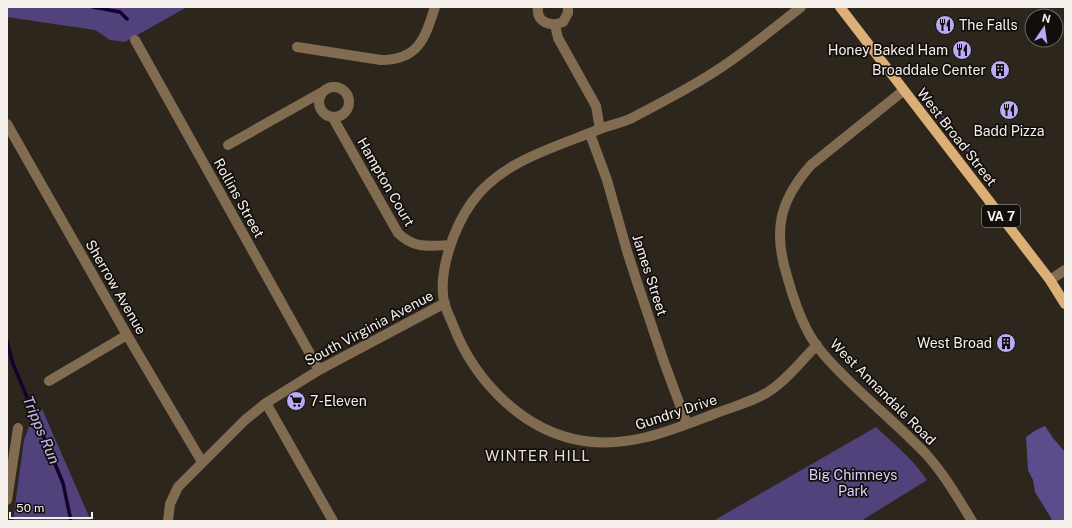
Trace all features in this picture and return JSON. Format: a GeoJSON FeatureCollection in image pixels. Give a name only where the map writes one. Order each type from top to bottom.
{"type":"FeatureCollection","features":[{"type":"Feature","properties":{"kind":"main road","name":"West Broad Street"},"geometry":{"type":"LineString","coordinates":[[840,7],[903,91],[1050,280],[1065,304]]}},
{"type":"Feature","properties":{"kind":"street"},"geometry":{"type":"LineString","coordinates":[[296,47],[381,60],[401,58],[412,52],[427,33],[435,7]]}},
{"type":"Feature","properties":{"kind":"street"},"geometry":{"type":"LineString","coordinates":[[538,7],[538,15],[543,22],[555,25],[564,22],[568,13],[568,7]]}},
{"type":"Feature","properties":{"kind":"street","name":"South Virginia Avenue"},"geometry":{"type":"LineString","coordinates":[[168,521],[170,504],[173,495],[184,480],[245,420],[266,403],[319,370],[444,303],[445,265],[450,245],[457,227],[472,201],[494,179],[521,162],[547,150],[600,129],[628,120],[731,61],[801,7]]}},
{"type":"Feature","properties":{"kind":"street"},"geometry":{"type":"LineString","coordinates":[[555,25],[558,38],[596,106],[600,129]]}},
{"type":"Feature","properties":{"kind":"street","name":"Rollins Street"},"geometry":{"type":"LineString","coordinates":[[135,40],[319,370]]}},
{"type":"Feature","properties":{"kind":"street"},"geometry":{"type":"LineString","coordinates":[[228,145],[330,87],[336,87],[341,88],[348,96],[349,106],[343,114],[333,118]]}},
{"type":"Feature","properties":{"kind":"street","name":"West Annandale Road"},"geometry":{"type":"LineString","coordinates":[[903,91],[812,166],[799,179],[790,192],[783,210],[779,241],[782,259],[793,296],[804,323],[817,345],[834,366],[865,398],[903,431],[927,456],[946,480],[972,521]]}},
{"type":"Feature","properties":{"kind":"street","name":"Hampton Court"},"geometry":{"type":"LineString","coordinates":[[322,92],[318,101],[319,106],[324,114],[333,118],[398,233],[405,240],[415,245],[450,245]]}},
{"type":"Feature","properties":{"kind":"street","name":"Sherrow Avenue"},"geometry":{"type":"LineString","coordinates":[[7,124],[127,335],[202,462]]}},
{"type":"Feature","properties":{"kind":"street","name":"James Street"},"geometry":{"type":"LineString","coordinates":[[590,134],[607,180],[627,251],[688,424]]}},
{"type":"Feature","properties":{"kind":"street"},"geometry":{"type":"LineString","coordinates":[[1050,280],[1065,270]]}},
{"type":"Feature","properties":{"kind":"street","name":"Gundry Drive"},"geometry":{"type":"LineString","coordinates":[[444,303],[458,338],[476,369],[492,389],[517,412],[554,434],[599,443],[626,442],[655,436],[759,396],[781,382],[817,345]]}},
{"type":"Feature","properties":{"kind":"street"},"geometry":{"type":"LineString","coordinates":[[49,381],[127,335]]}},
{"type":"Feature","properties":{"kind":"street"},"geometry":{"type":"LineString","coordinates":[[266,403],[333,521]]}},
{"type":"Feature","properties":{"kind":"street"},"geometry":{"type":"LineString","coordinates":[[7,500],[18,428]]}},
{"type":"Feature","properties":{"kind":"green space"},"geometry":{"type":"Polygon","coordinates":[[[7,7],[187,7],[125,42],[110,40],[95,30],[7,17],[7,7]]]}},
{"type":"Feature","properties":{"kind":"green space"},"geometry":{"type":"Polygon","coordinates":[[[928,97],[950,124],[949,126],[928,100],[928,97]]]}},
{"type":"Feature","properties":{"kind":"green space"},"geometry":{"type":"Polygon","coordinates":[[[952,127],[979,164],[977,164],[951,130],[952,127]]]}},
{"type":"Feature","properties":{"kind":"green space"},"geometry":{"type":"Polygon","coordinates":[[[42,409],[91,521],[13,521],[24,440],[31,421],[42,409]]]}},
{"type":"Feature","properties":{"kind":"green space","name":"Big Chimneys Park"},"geometry":{"type":"Polygon","coordinates":[[[876,427],[909,458],[927,480],[861,521],[713,521],[876,427]]]}},
{"type":"Feature","properties":{"kind":"shaded area"},"geometry":{"type":"Polygon","coordinates":[[[1045,426],[1065,452],[1065,521],[1051,521],[1051,518],[1035,492],[1033,480],[1028,470],[1026,437],[1045,426]]]}},
{"type":"Feature","properties":{"kind":"waterway"},"geometry":{"type":"LineString","coordinates":[[93,7],[120,12],[127,19]]}},
{"type":"Feature","properties":{"kind":"waterway","name":"Tripps Run"},"geometry":{"type":"LineString","coordinates":[[7,341],[13,364],[63,483],[71,521]]}},
{"type":"Feature","properties":{"kind":"place","name":"The Falls"},"geometry":{"type":"Point","coordinates":[945,25]}},
{"type":"Feature","properties":{"kind":"place","name":"Honey Baked Ham"},"geometry":{"type":"Point","coordinates":[962,50]}},
{"type":"Feature","properties":{"kind":"place","name":"Broaddale Center"},"geometry":{"type":"Point","coordinates":[1000,70]}},
{"type":"Feature","properties":{"kind":"place","name":"Badd Pizza"},"geometry":{"type":"Point","coordinates":[1009,110]}},
{"type":"Feature","properties":{"kind":"place","name":"West Broad"},"geometry":{"type":"Point","coordinates":[1006,343]}},
{"type":"Feature","properties":{"kind":"place","name":"7-Eleven"},"geometry":{"type":"Point","coordinates":[296,401]}},
{"type":"Feature","properties":{"kind":"district","name":"WINTER HILL"},"geometry":{"type":"Point","coordinates":[538,456]}}]}
